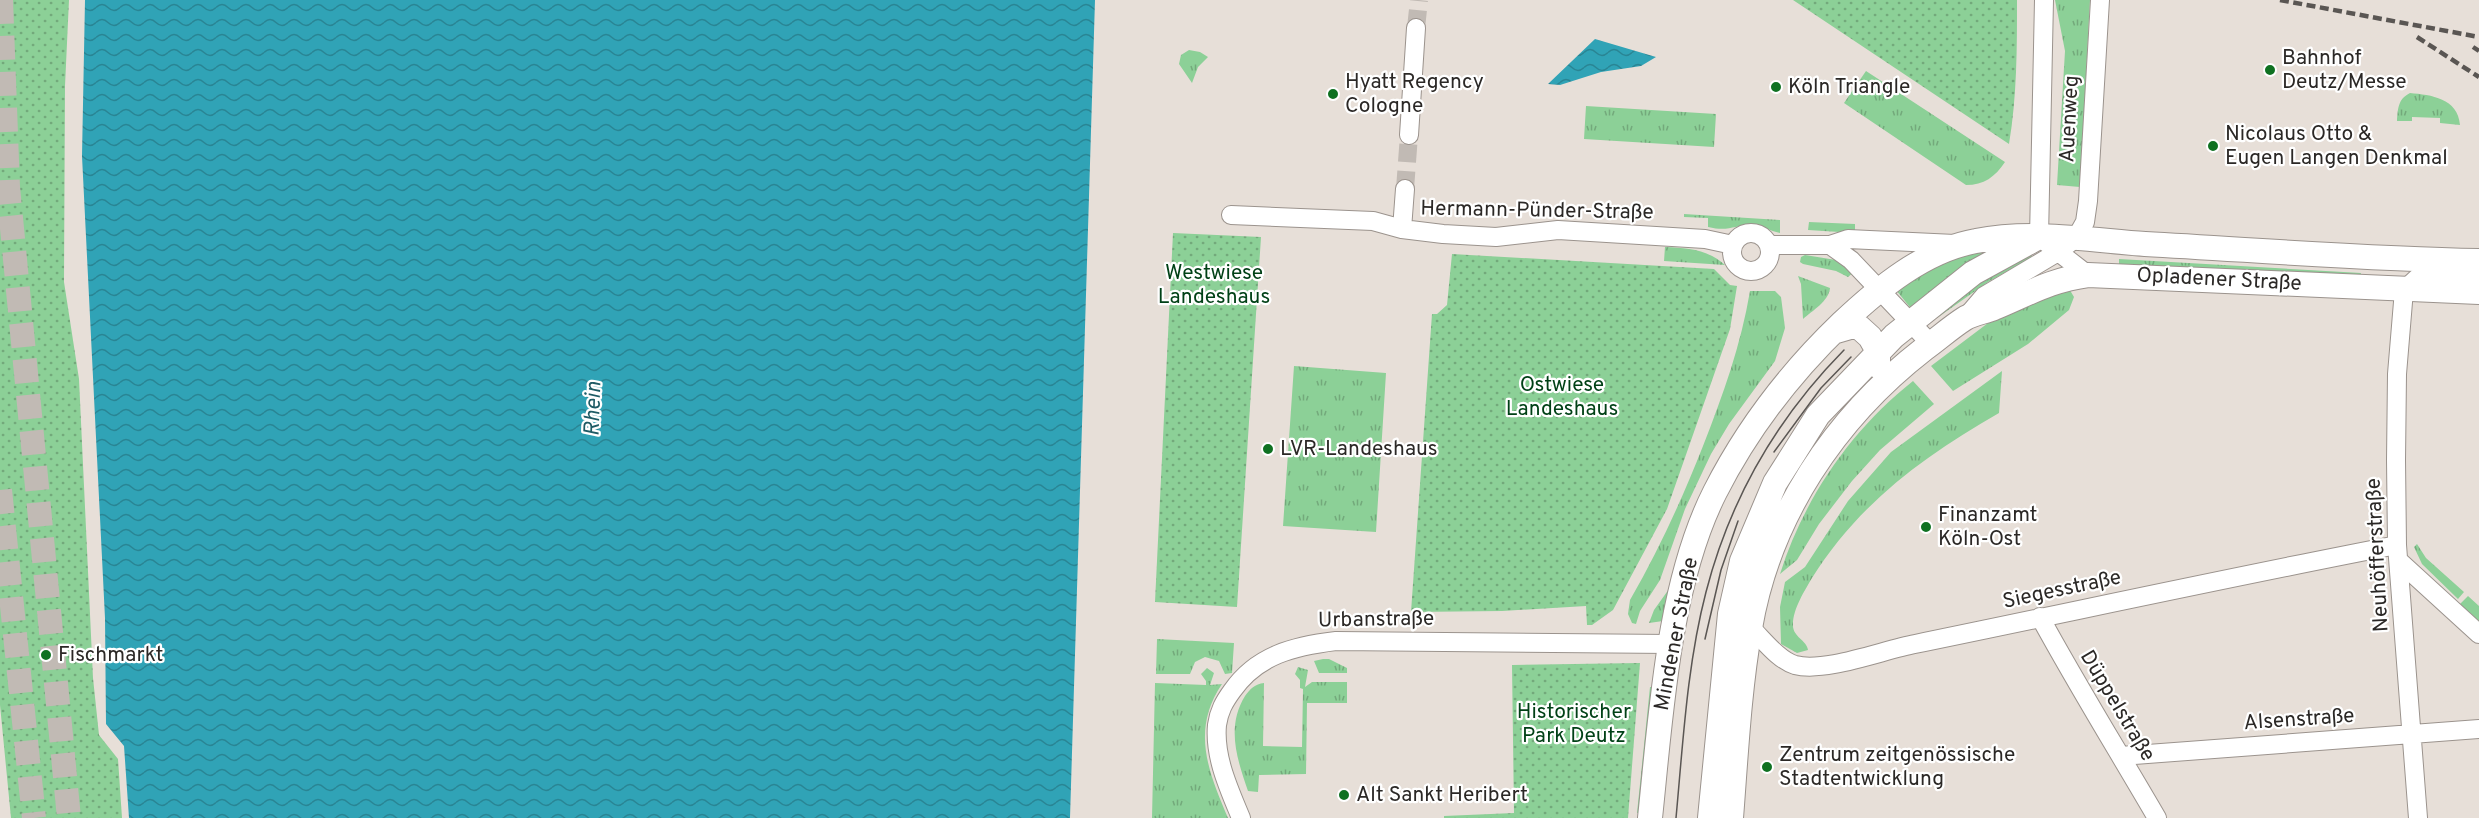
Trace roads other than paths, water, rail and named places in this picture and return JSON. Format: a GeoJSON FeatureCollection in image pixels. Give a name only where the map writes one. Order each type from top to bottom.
{"type":"FeatureCollection","features":[{"type":"Feature","properties":{"kind":"main road","name":"Mindener Straße"},"geometry":{"type":"LineString","coordinates":[[1650,818],[1671,644],[1691,553],[1714,493],[1752,427],[1807,357],[1879,291],[1924,260],[1960,244],[2001,238],[2058,242]]}},
{"type":"Feature","properties":{"kind":"main road","name":"Opladener Straße"},"geometry":{"type":"LineString","coordinates":[[2058,242],[2394,259],[2479,261]]}},
{"type":"Feature","properties":{"kind":"main road"},"geometry":{"type":"LineString","coordinates":[[1710,818],[1730,614],[1742,561],[1770,493],[1797,444],[1818,415],[1878,351],[1910,322],[1973,273],[2058,242]]}},
{"type":"Feature","properties":{"kind":"main road","name":"Opladener Straße"},"geometry":{"type":"LineString","coordinates":[[1966,317],[1992,309],[2050,282],[2088,275],[2479,292]]}},
{"type":"Feature","properties":{"kind":"main road"},"geometry":{"type":"LineString","coordinates":[[1731,818],[1740,696],[1750,627],[1770,552],[1798,492],[1845,424],[1877,390],[1966,317]]}},
{"type":"Feature","properties":{"kind":"main road"},"geometry":{"type":"LineString","coordinates":[[1833,332],[1859,327],[1870,337],[1878,351],[1877,390]]}},
{"type":"Feature","properties":{"kind":"street","name":"Auenweg"},"geometry":{"type":"LineString","coordinates":[[2044,0],[2058,242]]}},
{"type":"Feature","properties":{"kind":"street","name":"Auenweg"},"geometry":{"type":"LineString","coordinates":[[2058,242],[2085,222],[2100,0]]}},
{"type":"Feature","properties":{"kind":"street"},"geometry":{"type":"LineString","coordinates":[[1409,135],[1416,28]]}},
{"type":"Feature","properties":{"kind":"street"},"geometry":{"type":"LineString","coordinates":[[1402,229],[1405,189]]}},
{"type":"Feature","properties":{"kind":"street","name":"Hermann-Pünder-Straße"},"geometry":{"type":"LineString","coordinates":[[1232,215],[1373,221],[1402,229],[1496,237],[1558,230],[1705,239],[1733,245]]}},
{"type":"Feature","properties":{"kind":"street"},"geometry":{"type":"LineString","coordinates":[[1755,233],[1761,235],[1770,245],[1768,263],[1760,269],[1748,271],[1734,261],[1733,245],[1742,235],[1755,233]]}},
{"type":"Feature","properties":{"kind":"street"},"geometry":{"type":"LineString","coordinates":[[1770,245],[1830,245],[1848,239],[1960,244]]}},
{"type":"Feature","properties":{"kind":"street"},"geometry":{"type":"LineString","coordinates":[[1966,317],[1984,296],[2058,242],[2088,275]]}},
{"type":"Feature","properties":{"kind":"street"},"geometry":{"type":"LineString","coordinates":[[1830,245],[1851,260],[1931,344]]}},
{"type":"Feature","properties":{"kind":"street"},"geometry":{"type":"LineString","coordinates":[[2404,290],[2417,278],[2479,274]]}},
{"type":"Feature","properties":{"kind":"street","name":"Neuhöfferstraße"},"geometry":{"type":"LineString","coordinates":[[2404,290],[2397,374],[2398,553],[2418,818]]}},
{"type":"Feature","properties":{"kind":"street"},"geometry":{"type":"LineString","coordinates":[[2398,553],[2479,634]]}},
{"type":"Feature","properties":{"kind":"street","name":"Siegesstraße"},"geometry":{"type":"LineString","coordinates":[[1750,627],[1794,665],[1820,667],[1906,645],[2040,617],[2398,553]]}},
{"type":"Feature","properties":{"kind":"street","name":"Düppelstraße"},"geometry":{"type":"LineString","coordinates":[[2040,617],[2076,685],[2157,818]]}},
{"type":"Feature","properties":{"kind":"street","name":"Urbanstraße"},"geometry":{"type":"LineString","coordinates":[[1241,818],[1223,771],[1217,724],[1222,705],[1244,674],[1278,654],[1307,644],[1336,640],[1671,644]]}},
{"type":"Feature","properties":{"kind":"street","name":"Alsenstraße"},"geometry":{"type":"LineString","coordinates":[[2121,756],[2479,729]]}},
{"type":"Feature","properties":{"kind":"water","name":"Rhein"},"geometry":{"type":"Polygon","coordinates":[[[85,0],[1095,0],[1070,818],[129,818],[124,746],[106,724],[105,618],[82,156],[85,0]]]}},
{"type":"Feature","properties":{"kind":"water"},"geometry":{"type":"Polygon","coordinates":[[[1595,39],[1656,57],[1641,66],[1601,72],[1560,85],[1548,84],[1595,39]]]}},
{"type":"Feature","properties":{"kind":"tunnel"},"geometry":{"type":"LineString","coordinates":[[1,0],[8,187],[69,818]]}},
{"type":"Feature","properties":{"kind":"tunnel"},"geometry":{"type":"LineString","coordinates":[[1416,28],[1419,0]]}},
{"type":"Feature","properties":{"kind":"tunnel"},"geometry":{"type":"LineString","coordinates":[[1405,189],[1409,135]]}},
{"type":"Feature","properties":{"kind":"tunnel"},"geometry":{"type":"LineString","coordinates":[[0,490],[34,818]]}},
{"type":"Feature","properties":{"kind":"tram line"},"geometry":{"type":"LineString","coordinates":[[1676,818],[1686,704],[1694,648],[1716,558],[1743,492],[1777,432],[1820,376],[1844,350]]}},
{"type":"Feature","properties":{"kind":"tram line"},"geometry":{"type":"LineString","coordinates":[[1774,452],[1821,388],[1851,357]]}},
{"type":"Feature","properties":{"kind":"tram line"},"geometry":{"type":"LineString","coordinates":[[1705,639],[1721,570],[1738,521]]}},
{"type":"Feature","properties":{"kind":"railway"},"geometry":{"type":"LineString","coordinates":[[2280,0],[2479,37]]}},
{"type":"Feature","properties":{"kind":"railway"},"geometry":{"type":"LineString","coordinates":[[2417,37],[2479,77]]}},
{"type":"Feature","properties":{"kind":"railway"},"geometry":{"type":"LineString","coordinates":[[2473,47],[2479,51]]}},
{"type":"Feature","properties":{"kind":"place","name":"Bahnhof Deutz/Messe"},"geometry":{"type":"Point","coordinates":[2270,70]}},
{"type":"Feature","properties":{"kind":"place","name":"Köln Triangle"},"geometry":{"type":"Point","coordinates":[1776,87]}},
{"type":"Feature","properties":{"kind":"place","name":"Hyatt Regency Cologne"},"geometry":{"type":"Point","coordinates":[1333,94]}},
{"type":"Feature","properties":{"kind":"place","name":"Nicolaus Otto & Eugen Langen Denkmal"},"geometry":{"type":"Point","coordinates":[2213,146]}},
{"type":"Feature","properties":{"kind":"place","name":"LVR-Landeshaus"},"geometry":{"type":"Point","coordinates":[1268,449]}},
{"type":"Feature","properties":{"kind":"place","name":"Finanzamt Köln-Ost"},"geometry":{"type":"Point","coordinates":[1926,527]}},
{"type":"Feature","properties":{"kind":"place","name":"Fischmarkt"},"geometry":{"type":"Point","coordinates":[46,655]}},
{"type":"Feature","properties":{"kind":"place","name":"Zentrum zeitgenössische Stadtentwicklung"},"geometry":{"type":"Point","coordinates":[1767,767]}},
{"type":"Feature","properties":{"kind":"place","name":"Alt Sankt Heribert"},"geometry":{"type":"Point","coordinates":[1344,795]}},
{"type":"Feature","properties":{"kind":"park label","name":"Westwiese Landeshaus"},"geometry":{"type":"Point","coordinates":[1214,285]}},
{"type":"Feature","properties":{"kind":"park label","name":"Ostwiese Landeshaus"},"geometry":{"type":"Point","coordinates":[1562,397]}},
{"type":"Feature","properties":{"kind":"park label","name":"Historischer Park Deutz"},"geometry":{"type":"Point","coordinates":[1574,724]}}]}
